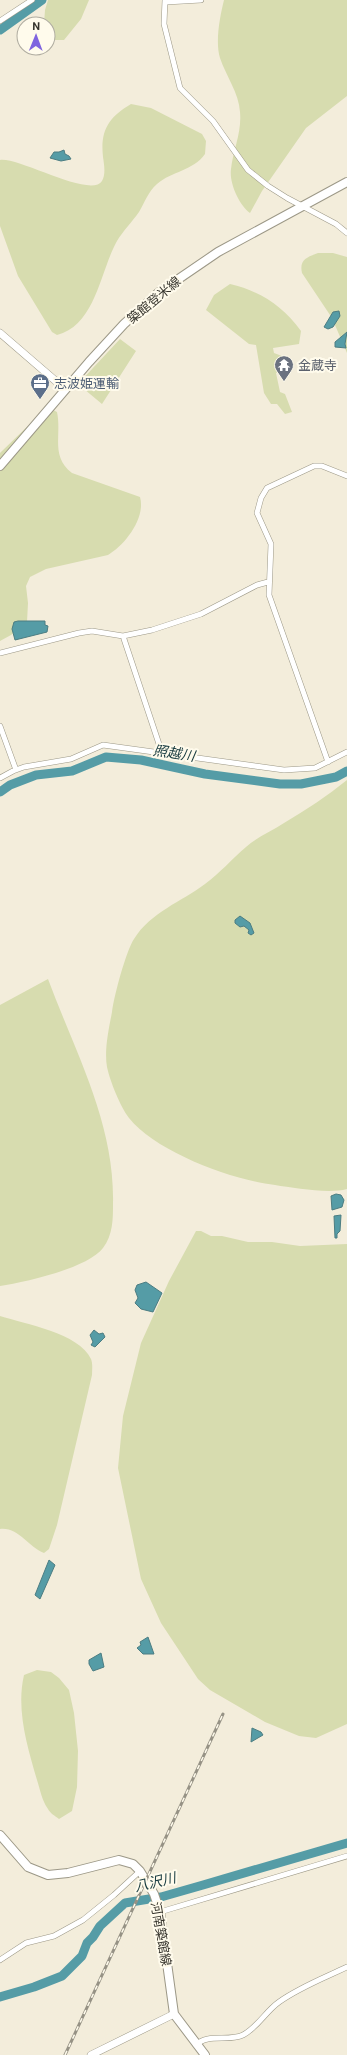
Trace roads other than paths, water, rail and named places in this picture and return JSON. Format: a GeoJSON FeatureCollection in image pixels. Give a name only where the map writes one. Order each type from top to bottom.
{"type":"FeatureCollection","features":[{"type":"Feature","properties":{"kind":"main road","name":"築館登米線"},"geometry":{"type":"LineString","coordinates":[[0,466],[65,389],[124,324],[158,293],[218,252],[347,182]]}},
{"type":"Feature","properties":{"kind":"main road","name":"河南築館線"},"geometry":{"type":"LineString","coordinates":[[0,1835],[28,1867],[48,1875],[68,1873],[119,1860],[133,1864],[140,1871],[154,1894],[160,1912],[174,2014]]}},
{"type":"Feature","properties":{"kind":"main road"},"geometry":{"type":"LineString","coordinates":[[174,2014],[205,2055]]}},
{"type":"Feature","properties":{"kind":"street"},"geometry":{"type":"LineString","coordinates":[[0,20],[32,0]]}},
{"type":"Feature","properties":{"kind":"street"},"geometry":{"type":"LineString","coordinates":[[201,0],[165,1],[164,24],[180,88],[213,121],[248,170],[268,186],[301,206],[336,224],[347,233]]}},
{"type":"Feature","properties":{"kind":"street"},"geometry":{"type":"LineString","coordinates":[[0,333],[65,389]]}},
{"type":"Feature","properties":{"kind":"street"},"geometry":{"type":"LineString","coordinates":[[328,762],[269,595],[268,582],[271,544],[257,513],[264,491],[267,488],[314,466],[322,466],[347,476]]}},
{"type":"Feature","properties":{"kind":"street"},"geometry":{"type":"LineString","coordinates":[[0,653],[92,631],[123,636],[152,630],[201,614],[258,585],[268,582]]}},
{"type":"Feature","properties":{"kind":"street"},"geometry":{"type":"LineString","coordinates":[[123,636],[162,753]]}},
{"type":"Feature","properties":{"kind":"street"},"geometry":{"type":"LineString","coordinates":[[0,726],[16,770]]}},
{"type":"Feature","properties":{"kind":"street"},"geometry":{"type":"LineString","coordinates":[[0,778],[16,770],[71,759],[103,745],[284,770],[304,770],[328,762],[347,752]]}},
{"type":"Feature","properties":{"kind":"street"},"geometry":{"type":"LineString","coordinates":[[160,1912],[347,1856]]}},
{"type":"Feature","properties":{"kind":"street"},"geometry":{"type":"LineString","coordinates":[[0,1960],[26,1943],[54,1936],[83,1920],[114,1895],[140,1871]]}},
{"type":"Feature","properties":{"kind":"street"},"geometry":{"type":"LineString","coordinates":[[196,2045],[202,2039],[232,2038],[243,2035],[278,2003],[295,1991],[347,1967]]}},
{"type":"Feature","properties":{"kind":"street"},"geometry":{"type":"LineString","coordinates":[[91,2055],[174,2014]]}},
{"type":"Feature","properties":{"kind":"water"},"geometry":{"type":"Polygon","coordinates":[[[64,150],[65,154],[71,159],[61,161],[50,158],[54,152],[64,150]]]}},
{"type":"Feature","properties":{"kind":"water"},"geometry":{"type":"Polygon","coordinates":[[[339,311],[340,316],[333,327],[328,329],[324,327],[333,312],[339,311]]]}},
{"type":"Feature","properties":{"kind":"water"},"geometry":{"type":"Polygon","coordinates":[[[347,332],[345,344],[346,348],[335,347],[335,342],[347,332]]]}},
{"type":"Feature","properties":{"kind":"water"},"geometry":{"type":"Polygon","coordinates":[[[45,621],[45,625],[48,626],[47,632],[15,640],[12,629],[14,622],[45,621]]]}},
{"type":"Feature","properties":{"kind":"water"},"geometry":{"type":"Polygon","coordinates":[[[240,916],[250,923],[254,933],[251,935],[248,933],[249,930],[244,926],[240,927],[235,923],[235,920],[240,916]]]}},
{"type":"Feature","properties":{"kind":"water"},"geometry":{"type":"Polygon","coordinates":[[[336,1194],[341,1195],[344,1200],[342,1207],[332,1210],[331,1196],[336,1194]]]}},
{"type":"Feature","properties":{"kind":"water"},"geometry":{"type":"Polygon","coordinates":[[[341,1215],[340,1231],[337,1234],[337,1238],[335,1238],[334,1216],[341,1215]]]}},
{"type":"Feature","properties":{"kind":"water"},"geometry":{"type":"Polygon","coordinates":[[[146,1282],[162,1293],[153,1312],[141,1309],[135,1303],[138,1298],[135,1290],[137,1285],[146,1282]]]}},
{"type":"Feature","properties":{"kind":"water"},"geometry":{"type":"Polygon","coordinates":[[[94,1330],[99,1334],[103,1333],[105,1337],[95,1347],[91,1345],[93,1342],[90,1335],[94,1330]]]}},
{"type":"Feature","properties":{"kind":"water"},"geometry":{"type":"Polygon","coordinates":[[[49,1560],[55,1565],[40,1599],[35,1595],[49,1560]]]}},
{"type":"Feature","properties":{"kind":"water"},"geometry":{"type":"Polygon","coordinates":[[[148,1637],[154,1654],[143,1654],[137,1648],[141,1645],[140,1642],[148,1637]]]}},
{"type":"Feature","properties":{"kind":"water"},"geometry":{"type":"Polygon","coordinates":[[[101,1653],[104,1667],[93,1671],[89,1664],[89,1660],[101,1653]]]}},
{"type":"Feature","properties":{"kind":"water"},"geometry":{"type":"Polygon","coordinates":[[[252,1728],[261,1732],[263,1735],[251,1742],[252,1728]]]}},
{"type":"Feature","properties":{"kind":"waterway"},"geometry":{"type":"LineString","coordinates":[[0,30],[42,0]]}},
{"type":"Feature","properties":{"kind":"waterway","name":"照越川"},"geometry":{"type":"LineString","coordinates":[[0,792],[10,785],[36,775],[72,771],[106,757],[141,760],[205,774],[280,784],[301,784],[336,777],[347,771]]}},
{"type":"Feature","properties":{"kind":"waterway","name":"八沢川"},"geometry":{"type":"LineString","coordinates":[[0,1997],[34,1987],[62,1976],[82,1956],[87,1943],[100,1926],[125,1903],[161,1897],[347,1843]]}},
{"type":"Feature","properties":{"kind":"railway"},"geometry":{"type":"LineString","coordinates":[[65,2055],[223,1714]]}},
{"type":"Feature","properties":{"kind":"place","name":"金蔵寺"},"geometry":{"type":"Point","coordinates":[284,382]}},
{"type":"Feature","properties":{"kind":"place","name":"志波姫運輸"},"geometry":{"type":"Point","coordinates":[40,400]}}]}
